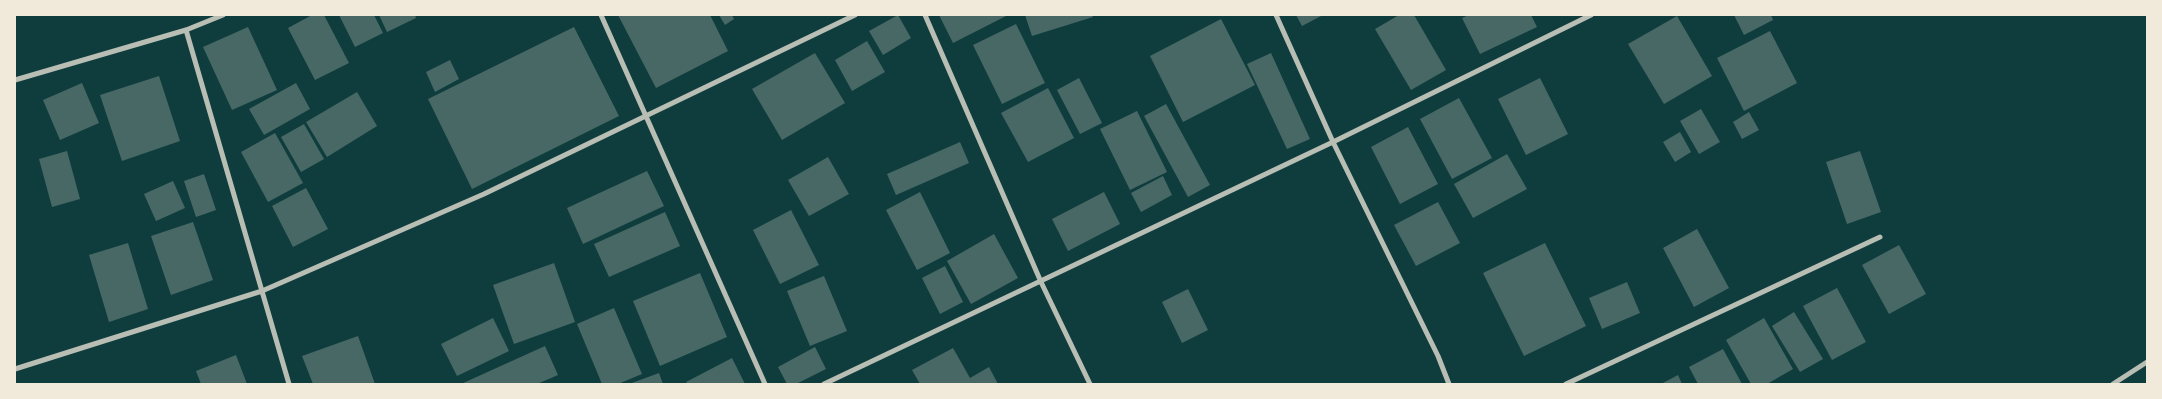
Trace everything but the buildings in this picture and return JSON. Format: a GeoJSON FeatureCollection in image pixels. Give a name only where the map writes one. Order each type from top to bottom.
{"type":"FeatureCollection","features":[{"type":"Feature","properties":{"kind":"street"},"geometry":{"type":"LineString","coordinates":[[15,80],[186,30],[224,15]]}},
{"type":"Feature","properties":{"kind":"street"},"geometry":{"type":"LineString","coordinates":[[601,15],[765,384]]}},
{"type":"Feature","properties":{"kind":"street"},"geometry":{"type":"LineString","coordinates":[[15,369],[262,291],[484,194],[854,15]]}},
{"type":"Feature","properties":{"kind":"street"},"geometry":{"type":"LineString","coordinates":[[925,15],[1041,282],[1090,384]]}},
{"type":"Feature","properties":{"kind":"street"},"geometry":{"type":"LineString","coordinates":[[1276,15],[1332,142],[1438,356],[1449,384]]}},
{"type":"Feature","properties":{"kind":"street"},"geometry":{"type":"LineString","coordinates":[[824,384],[1332,142],[1590,15]]}},
{"type":"Feature","properties":{"kind":"street"},"geometry":{"type":"LineString","coordinates":[[186,30],[289,384]]}},
{"type":"Feature","properties":{"kind":"street"},"geometry":{"type":"LineString","coordinates":[[1566,384],[1880,237]]}},
{"type":"Feature","properties":{"kind":"street"},"geometry":{"type":"LineString","coordinates":[[2113,384],[2147,362]]}}]}
